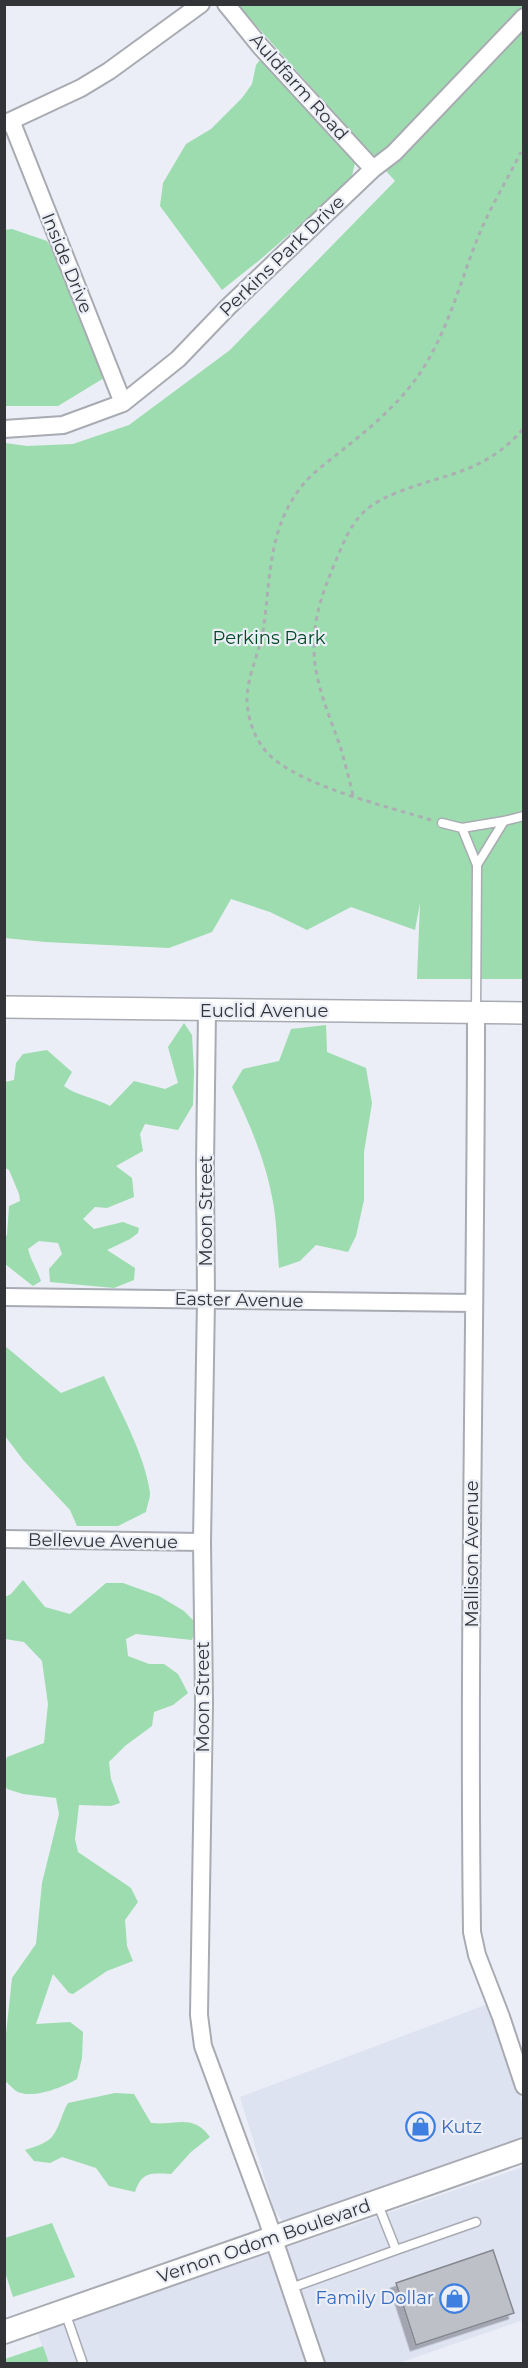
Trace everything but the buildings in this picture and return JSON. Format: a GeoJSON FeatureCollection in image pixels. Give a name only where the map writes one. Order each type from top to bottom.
{"type":"FeatureCollection","features":[{"type":"Feature","properties":{"kind":"main road","name":"Vernon Odom Boulevard"},"geometry":{"type":"LineString","coordinates":[[4,2332],[524,2150]]}},
{"type":"Feature","properties":{"kind":"street"},"geometry":{"type":"LineString","coordinates":[[8,124],[109,71],[201,4]]}},
{"type":"Feature","properties":{"kind":"street","name":"Auldfarm Road"},"geometry":{"type":"LineString","coordinates":[[226,4],[260,46],[373,169]]}},
{"type":"Feature","properties":{"kind":"street","name":"Perkins Park Drive"},"geometry":{"type":"LineString","coordinates":[[4,429],[63,425],[123,403],[178,359],[228,307],[373,169],[394,153],[524,17]]}},
{"type":"Feature","properties":{"kind":"street","name":"Inside Drive"},"geometry":{"type":"LineString","coordinates":[[8,124],[123,403]]}},
{"type":"Feature","properties":{"kind":"street","name":"Euclid Avenue"},"geometry":{"type":"LineString","coordinates":[[4,1007],[524,1013]]}},
{"type":"Feature","properties":{"kind":"street","name":"Moon Street"},"geometry":{"type":"LineString","coordinates":[[207,1010],[202,1542],[204,1702],[199,2015],[203,2046],[274,2238],[316,2364]]}},
{"type":"Feature","properties":{"kind":"street","name":"Mallison Avenue"},"geometry":{"type":"LineString","coordinates":[[476,1013],[471,1451],[472,1932],[477,1955],[524,2086]]}},
{"type":"Feature","properties":{"kind":"street","name":"Easter Avenue"},"geometry":{"type":"LineString","coordinates":[[4,1297],[474,1303]]}},
{"type":"Feature","properties":{"kind":"street","name":"Bellevue Avenue"},"geometry":{"type":"LineString","coordinates":[[4,1539],[202,1542]]}},
{"type":"Feature","properties":{"kind":"lane"},"geometry":{"type":"LineString","coordinates":[[441,823],[462,828],[524,816]]}},
{"type":"Feature","properties":{"kind":"lane"},"geometry":{"type":"LineString","coordinates":[[477,865],[504,821]]}},
{"type":"Feature","properties":{"kind":"lane"},"geometry":{"type":"LineString","coordinates":[[462,828],[477,865],[476,1013]]}},
{"type":"Feature","properties":{"kind":"lane"},"geometry":{"type":"LineString","coordinates":[[377,2202],[396,2250]]}},
{"type":"Feature","properties":{"kind":"lane"},"geometry":{"type":"LineString","coordinates":[[291,2288],[476,2222]]}},
{"type":"Feature","properties":{"kind":"lane"},"geometry":{"type":"LineString","coordinates":[[64,2311],[83,2364]]}},
{"type":"Feature","properties":{"kind":"path"},"geometry":{"type":"LineString","coordinates":[[441,823],[353,795],[287,769],[264,749],[251,724],[247,700],[249,685],[263,638],[270,562],[283,518],[296,494],[306,482],[379,420],[402,396],[424,367],[447,323],[477,239],[521,152]]}},
{"type":"Feature","properties":{"kind":"path"},"geometry":{"type":"LineString","coordinates":[[353,795],[316,672],[314,646],[322,593],[348,530],[361,514],[387,497],[481,464],[512,442],[524,428]]}},
{"type":"Feature","properties":{"kind":"shaded area"},"geometry":{"type":"Polygon","coordinates":[[[488,2004],[523,2105],[523,2141],[283,2222],[274,2209],[240,2097],[488,2004]]]}},
{"type":"Feature","properties":{"kind":"shaded area"},"geometry":{"type":"Polygon","coordinates":[[[523,2167],[523,2320],[399,2363],[49,2363],[37,2332],[523,2167]]]}},
{"type":"Feature","properties":{"kind":"green space","name":"Perkins Park"},"geometry":{"type":"Polygon","coordinates":[[[238,5],[523,5],[523,979],[417,979],[420,903],[415,930],[351,907],[307,930],[270,912],[231,899],[212,932],[169,948],[5,938],[5,443],[27,446],[73,444],[129,425],[230,350],[395,181],[238,5]]]}},
{"type":"Feature","properties":{"kind":"green space"},"geometry":{"type":"Polygon","coordinates":[[[260,60],[311,108],[355,163],[351,180],[222,290],[160,206],[163,183],[186,144],[211,129],[242,98],[252,84],[256,65],[260,60]]]}},
{"type":"Feature","properties":{"kind":"green space"},"geometry":{"type":"Polygon","coordinates":[[[12,229],[47,241],[65,271],[87,337],[100,361],[104,378],[58,406],[5,406],[4,230],[12,229]]]}},
{"type":"Feature","properties":{"kind":"green space"},"geometry":{"type":"Polygon","coordinates":[[[184,1023],[192,1035],[193,1105],[178,1130],[145,1124],[140,1134],[143,1151],[116,1166],[132,1178],[134,1197],[107,1208],[95,1207],[83,1219],[94,1229],[123,1222],[139,1228],[138,1233],[130,1239],[107,1250],[135,1268],[134,1280],[114,1288],[50,1282],[49,1269],[62,1254],[58,1243],[39,1241],[28,1249],[41,1281],[33,1286],[5,1264],[5,1237],[9,1206],[20,1201],[9,1170],[5,1168],[5,1082],[14,1080],[16,1063],[23,1054],[47,1050],[72,1072],[64,1086],[110,1106],[134,1081],[165,1089],[178,1083],[168,1047],[184,1023]]]}},
{"type":"Feature","properties":{"kind":"green space"},"geometry":{"type":"Polygon","coordinates":[[[326,1025],[327,1052],[366,1068],[372,1103],[364,1152],[364,1200],[356,1236],[348,1252],[316,1245],[300,1261],[279,1268],[270,1187],[251,1129],[232,1087],[243,1069],[279,1061],[291,1029],[326,1025]]]}},
{"type":"Feature","properties":{"kind":"green space"},"geometry":{"type":"Polygon","coordinates":[[[5,1346],[61,1393],[104,1376],[143,1464],[150,1493],[146,1512],[118,1526],[77,1526],[70,1510],[24,1461],[5,1436],[5,1346]]]}},
{"type":"Feature","properties":{"kind":"green space"},"geometry":{"type":"Polygon","coordinates":[[[23,1580],[45,1607],[70,1614],[106,1583],[123,1583],[159,1596],[184,1611],[197,1624],[192,1640],[136,1634],[126,1639],[128,1656],[149,1664],[164,1664],[178,1674],[188,1693],[173,1705],[154,1712],[152,1726],[125,1746],[109,1762],[111,1779],[120,1803],[111,1806],[79,1805],[75,1839],[78,1852],[131,1888],[138,1902],[125,1920],[127,1946],[133,1961],[107,1971],[73,1994],[69,1993],[53,1974],[36,2024],[70,2022],[83,2032],[82,2058],[77,2079],[56,2089],[30,2094],[16,2091],[5,2081],[5,2043],[12,1978],[36,1944],[42,1883],[59,1814],[56,1798],[23,1794],[7,1789],[5,1781],[4,1769],[7,1757],[44,1743],[48,1704],[42,1661],[24,1642],[5,1639],[5,1597],[11,1594],[23,1580]]]}},
{"type":"Feature","properties":{"kind":"green space"},"geometry":{"type":"Polygon","coordinates":[[[115,2093],[134,2094],[151,2123],[190,2123],[197,2125],[210,2137],[191,2152],[171,2174],[153,2174],[144,2177],[135,2192],[109,2186],[96,2168],[62,2157],[50,2163],[34,2161],[25,2150],[52,2137],[68,2103],[115,2093]]]}},
{"type":"Feature","properties":{"kind":"green space"},"geometry":{"type":"Polygon","coordinates":[[[52,2223],[75,2277],[13,2297],[5,2272],[5,2238],[52,2223]]]}},
{"type":"Feature","properties":{"kind":"green space"},"geometry":{"type":"Polygon","coordinates":[[[43,2346],[49,2363],[5,2363],[5,2359],[43,2346]]]}},
{"type":"Feature","properties":{"kind":"place","name":"Kutz"},"geometry":{"type":"Point","coordinates":[420,2127]}},
{"type":"Feature","properties":{"kind":"place","name":"Family Dollar"},"geometry":{"type":"Point","coordinates":[455,2298]}}]}
